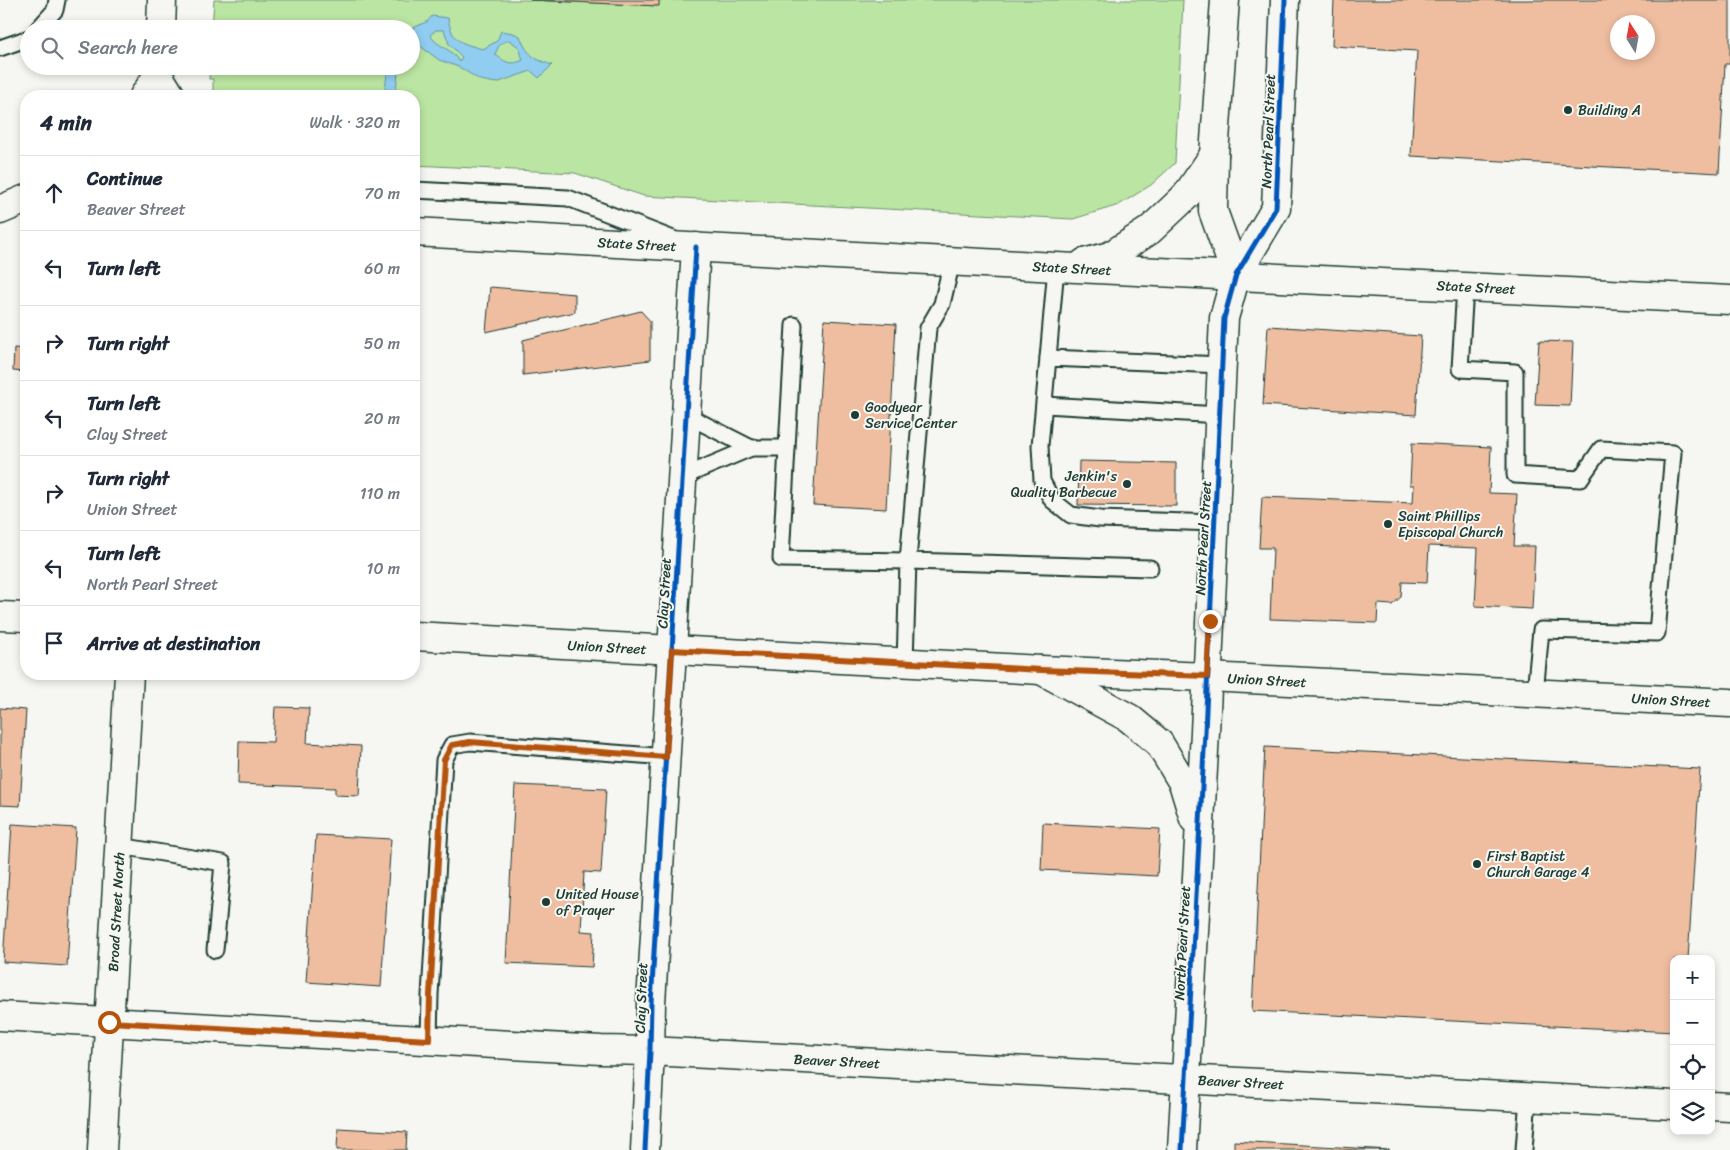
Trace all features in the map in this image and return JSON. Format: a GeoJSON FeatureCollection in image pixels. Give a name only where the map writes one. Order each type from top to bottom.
{"type":"FeatureCollection","features":[{"type":"Feature","properties":{"kind":"main road"},"geometry":{"type":"LineString","coordinates":[[161,20],[162,0]]}},
{"type":"Feature","properties":{"kind":"main road"},"geometry":{"type":"LineString","coordinates":[[1225,0],[1214,155],[1213,211],[1236,275]]}},
{"type":"Feature","properties":{"kind":"main road","name":"North Pearl Street"},"geometry":{"type":"LineString","coordinates":[[1182,1150],[1224,318],[1236,275],[1276,208],[1285,0]]}},
{"type":"Feature","properties":{"kind":"main road"},"geometry":{"type":"LineString","coordinates":[[1062,268],[1110,256],[1150,230],[1186,196],[1214,155]]}},
{"type":"Feature","properties":{"kind":"main road"},"geometry":{"type":"LineString","coordinates":[[0,211],[20,202]]}},
{"type":"Feature","properties":{"kind":"main road"},"geometry":{"type":"LineString","coordinates":[[0,211],[20,212]]}},
{"type":"Feature","properties":{"kind":"main road","name":"State Street"},"geometry":{"type":"LineString","coordinates":[[420,232],[1062,268],[1730,300]]}},
{"type":"Feature","properties":{"kind":"main road","name":"Clay Street"},"geometry":{"type":"LineString","coordinates":[[645,1150],[651,1003],[696,247]]}},
{"type":"Feature","properties":{"kind":"main road"},"geometry":{"type":"LineString","coordinates":[[0,616],[20,617]]}},
{"type":"Feature","properties":{"kind":"main road","name":"Union Street"},"geometry":{"type":"LineString","coordinates":[[420,636],[1041,670],[1207,676],[1730,703]]}},
{"type":"Feature","properties":{"kind":"main road"},"geometry":{"type":"LineString","coordinates":[[1041,670],[1129,718],[1159,744],[1183,783],[1199,834]]}},
{"type":"Feature","properties":{"kind":"main road","name":"Broad Street North"},"geometry":{"type":"LineString","coordinates":[[102,1150],[129,680]]}},
{"type":"Feature","properties":{"kind":"main road","name":"Beaver Street"},"geometry":{"type":"LineString","coordinates":[[0,1016],[601,1050],[650,1051],[1670,1105]]}},
{"type":"Feature","properties":{"kind":"main road"},"geometry":{"type":"LineString","coordinates":[[1715,1106],[1730,1107]]}},
{"type":"Feature","properties":{"kind":"lane"},"geometry":{"type":"LineString","coordinates":[[46,20],[55,10],[57,0]]}},
{"type":"Feature","properties":{"kind":"lane"},"geometry":{"type":"LineString","coordinates":[[0,48],[20,41]]}},
{"type":"Feature","properties":{"kind":"lane"},"geometry":{"type":"LineString","coordinates":[[420,190],[568,198],[696,247]]}},
{"type":"Feature","properties":{"kind":"lane"},"geometry":{"type":"LineString","coordinates":[[904,663],[908,561],[928,328],[942,304],[952,261]]}},
{"type":"Feature","properties":{"kind":"lane"},"geometry":{"type":"LineString","coordinates":[[1062,268],[1048,358],[1040,446],[1042,481],[1052,500],[1071,515],[1100,519],[1215,523]]}},
{"type":"Feature","properties":{"kind":"lane"},"geometry":{"type":"LineString","coordinates":[[1466,287],[1460,369],[1515,372],[1514,475],[1580,479],[1601,449],[1673,453],[1657,633],[1541,630],[1535,693]]}},
{"type":"Feature","properties":{"kind":"lane"},"geometry":{"type":"LineString","coordinates":[[794,325],[781,559],[1150,568]]}},
{"type":"Feature","properties":{"kind":"lane"},"geometry":{"type":"LineString","coordinates":[[1048,358],[1223,365]]}},
{"type":"Feature","properties":{"kind":"lane"},"geometry":{"type":"LineString","coordinates":[[1045,405],[1220,415]]}},
{"type":"Feature","properties":{"kind":"lane"},"geometry":{"type":"LineString","coordinates":[[686,415],[750,448]]}},
{"type":"Feature","properties":{"kind":"lane"},"geometry":{"type":"LineString","coordinates":[[682,477],[750,448],[787,448]]}},
{"type":"Feature","properties":{"kind":"lane"},"geometry":{"type":"LineString","coordinates":[[429,1040],[444,760],[452,745],[470,742],[666,757]]}},
{"type":"Feature","properties":{"kind":"lane"},"geometry":{"type":"LineString","coordinates":[[120,846],[223,863],[216,950]]}},
{"type":"Feature","properties":{"kind":"lane"},"geometry":{"type":"LineString","coordinates":[[1524,1150],[1528,1097]]}},
{"type":"Feature","properties":{"kind":"green space"},"geometry":{"type":"Polygon","coordinates":[[[214,0],[530,0],[658,6],[659,0],[1183,0],[1175,163],[1151,185],[1119,205],[1073,219],[644,196],[575,173],[420,165],[420,90],[213,90],[213,79],[209,79],[209,75],[420,75],[420,20],[213,20],[214,0]]]}},
{"type":"Feature","properties":{"kind":"water"},"geometry":{"type":"Polygon","coordinates":[[[432,16],[448,18],[455,37],[463,43],[483,49],[497,41],[501,31],[513,33],[520,36],[528,52],[540,61],[552,65],[539,78],[531,71],[496,83],[480,80],[459,67],[439,60],[420,46],[420,25],[428,21],[432,16]],[[436,30],[430,35],[436,42],[452,53],[459,62],[462,57],[449,44],[444,30],[436,30]],[[509,40],[500,44],[495,54],[508,62],[515,63],[523,60],[519,47],[509,40]]]}},
{"type":"Feature","properties":{"kind":"water"},"geometry":{"type":"Polygon","coordinates":[[[387,75],[398,75],[396,90],[385,89],[387,75]]]}},
{"type":"Feature","properties":{"kind":"building"},"geometry":{"type":"Polygon","coordinates":[[[530,0],[659,0],[659,6],[530,0]]]}},
{"type":"Feature","properties":{"kind":"building","name":"Building A"},"geometry":{"type":"Polygon","coordinates":[[[1334,0],[1730,0],[1730,64],[1725,64],[1719,173],[1411,156],[1417,51],[1332,46],[1334,0]]]}},
{"type":"Feature","properties":{"kind":"building"},"geometry":{"type":"Polygon","coordinates":[[[490,287],[575,294],[575,312],[486,332],[490,287]]]}},
{"type":"Feature","properties":{"kind":"building"},"geometry":{"type":"Polygon","coordinates":[[[641,311],[650,321],[650,360],[523,375],[523,340],[641,311]]]}},
{"type":"Feature","properties":{"kind":"building","name":"Goodyear Service Center"},"geometry":{"type":"Polygon","coordinates":[[[824,320],[896,324],[886,509],[813,505],[824,320]]]}},
{"type":"Feature","properties":{"kind":"building"},"geometry":{"type":"Polygon","coordinates":[[[1268,326],[1421,336],[1416,415],[1263,405],[1268,326]]]}},
{"type":"Feature","properties":{"kind":"building"},"geometry":{"type":"Polygon","coordinates":[[[1539,341],[1573,342],[1570,406],[1535,405],[1539,341]]]}},
{"type":"Feature","properties":{"kind":"building"},"geometry":{"type":"Polygon","coordinates":[[[14,348],[20,348],[20,372],[13,371],[14,348]]]}},
{"type":"Feature","properties":{"kind":"building","name":"Saint Phillips Episcopal Church"},"geometry":{"type":"Polygon","coordinates":[[[1412,443],[1491,447],[1489,493],[1517,494],[1514,546],[1535,546],[1532,609],[1475,606],[1478,548],[1429,546],[1427,583],[1402,582],[1401,597],[1392,605],[1378,604],[1377,623],[1270,619],[1273,548],[1259,548],[1262,497],[1413,503],[1414,485],[1410,485],[1412,443]]]}},
{"type":"Feature","properties":{"kind":"building","name":"Jenkin's Quality Barbecue"},"geometry":{"type":"Polygon","coordinates":[[[1079,461],[1176,463],[1176,506],[1078,505],[1079,461]]]}},
{"type":"Feature","properties":{"kind":"building"},"geometry":{"type":"Polygon","coordinates":[[[275,707],[309,708],[307,743],[361,746],[359,796],[335,795],[335,788],[238,784],[239,741],[273,742],[275,707]]]}},
{"type":"Feature","properties":{"kind":"building"},"geometry":{"type":"Polygon","coordinates":[[[0,708],[26,710],[20,806],[0,805],[0,708]]]}},
{"type":"Feature","properties":{"kind":"building","name":"First Baptist Church Garage 4"},"geometry":{"type":"Polygon","coordinates":[[[1265,747],[1700,769],[1688,955],[1670,955],[1670,1032],[1252,1011],[1265,747]]]}},
{"type":"Feature","properties":{"kind":"building","name":"United House of Prayer"},"geometry":{"type":"Polygon","coordinates":[[[515,785],[606,789],[601,873],[584,872],[581,931],[594,932],[592,967],[506,963],[515,785]]]}},
{"type":"Feature","properties":{"kind":"building"},"geometry":{"type":"Polygon","coordinates":[[[1043,823],[1160,829],[1157,876],[1041,870],[1043,823]]]}},
{"type":"Feature","properties":{"kind":"building"},"geometry":{"type":"Polygon","coordinates":[[[12,824],[76,828],[67,966],[3,962],[12,824]]]}},
{"type":"Feature","properties":{"kind":"building"},"geometry":{"type":"Polygon","coordinates":[[[316,835],[391,839],[381,987],[306,982],[316,835]]]}},
{"type":"Feature","properties":{"kind":"building"},"geometry":{"type":"Polygon","coordinates":[[[338,1128],[407,1132],[406,1150],[337,1150],[338,1128]]]}},
{"type":"Feature","properties":{"kind":"building"},"geometry":{"type":"Polygon","coordinates":[[[1234,1141],[1390,1150],[1234,1150],[1234,1141]]]}},
{"type":"Feature","properties":{"kind":"cycle path"},"geometry":{"type":"LineString","coordinates":[[1182,1150],[1205,732],[1224,318],[1236,275],[1276,208],[1285,0]]}},
{"type":"Feature","properties":{"kind":"cycle path"},"geometry":{"type":"LineString","coordinates":[[645,1150],[651,1003],[696,247]]}},
{"type":"Feature","properties":{"kind":"place","name":"Building A"},"geometry":{"type":"Point","coordinates":[1568,110]}},
{"type":"Feature","properties":{"kind":"place","name":"Goodyear Service Center"},"geometry":{"type":"Point","coordinates":[855,415]}},
{"type":"Feature","properties":{"kind":"place","name":"Jenkin's Quality Barbecue"},"geometry":{"type":"Point","coordinates":[1127,484]}},
{"type":"Feature","properties":{"kind":"place","name":"Saint Phillips Episcopal Church"},"geometry":{"type":"Point","coordinates":[1388,524]}},
{"type":"Feature","properties":{"kind":"place","name":"First Baptist Church Garage 4"},"geometry":{"type":"Point","coordinates":[1477,864]}},
{"type":"Feature","properties":{"kind":"place","name":"United House of Prayer"},"geometry":{"type":"Point","coordinates":[546,902]}},
{"type":"Feature","properties":{"kind":"route"},"geometry":{"type":"LineString","coordinates":[[109,1022],[429,1040],[444,760],[452,745],[470,742],[666,757],[672,650],[1041,670],[1207,676],[1210,621]]}}]}
